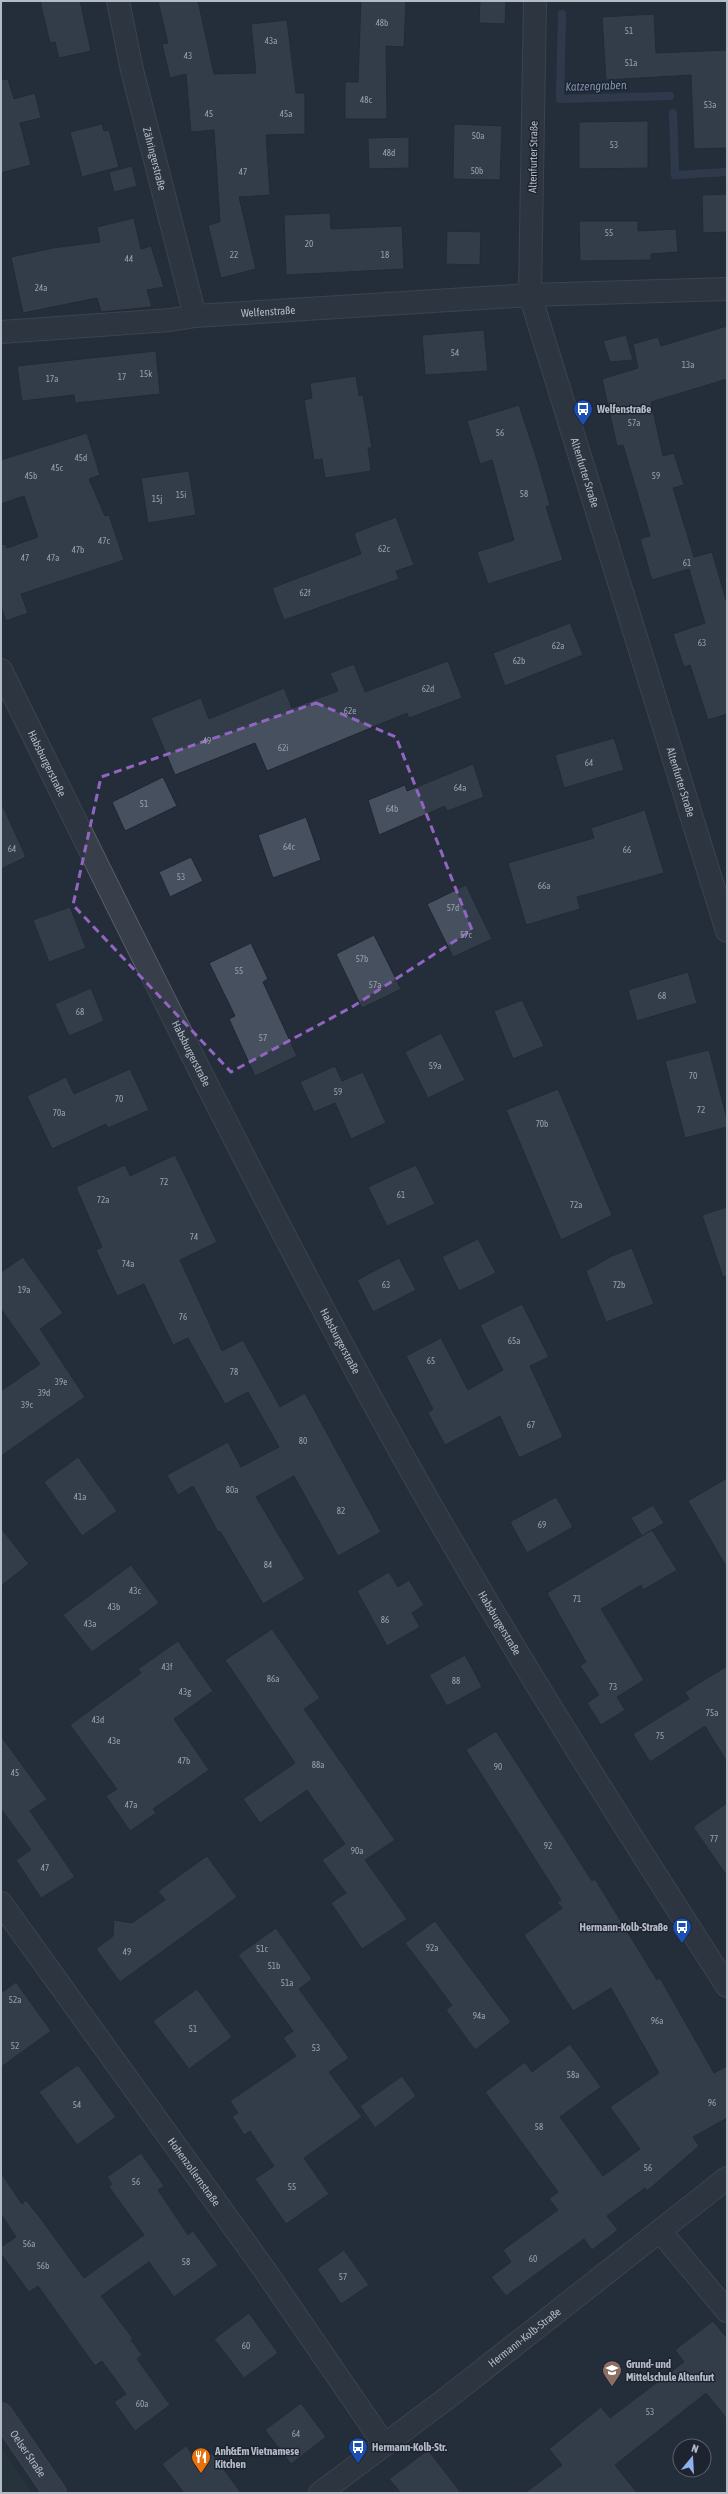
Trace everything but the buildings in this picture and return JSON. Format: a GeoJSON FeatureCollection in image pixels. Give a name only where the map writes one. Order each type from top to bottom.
{"type":"FeatureCollection","features":[{"type":"Feature","properties":{"kind":"main road","name":"Oelser Straße"},"geometry":{"type":"LineString","coordinates":[[1,2414],[56,2493]]}},
{"type":"Feature","properties":{"kind":"street","name":"Zähringerstraße"},"geometry":{"type":"LineString","coordinates":[[118,1],[132,70],[195,316]]}},
{"type":"Feature","properties":{"kind":"street","name":"Altenfurter Straße"},"geometry":{"type":"LineString","coordinates":[[535,1],[530,295],[727,930]]}},
{"type":"Feature","properties":{"kind":"street","name":"Welfenstraße"},"geometry":{"type":"LineString","coordinates":[[1,332],[170,320],[195,316],[530,295],[727,289]]}},
{"type":"Feature","properties":{"kind":"street","name":"Habsburgerstraße"},"geometry":{"type":"LineString","coordinates":[[1,670],[218,1108],[354,1367],[498,1620],[627,1830],[727,1986]]}},
{"type":"Feature","properties":{"kind":"street","name":"Hohenzollernstraße"},"geometry":{"type":"LineString","coordinates":[[1,1903],[264,2269],[384,2444]]}},
{"type":"Feature","properties":{"kind":"street","name":"Hermann-Kolb-Straße"},"geometry":{"type":"LineString","coordinates":[[320,2493],[463,2386],[727,2178]]}},
{"type":"Feature","properties":{"kind":"street"},"geometry":{"type":"LineString","coordinates":[[660,2231],[727,2311]]}},
{"type":"Feature","properties":{"kind":"highlighted area"},"geometry":{"type":"Polygon","coordinates":[[[316,703],[396,737],[472,930],[352,1007],[231,1072],[73,905],[101,777],[316,703]]]}},
{"type":"Feature","properties":{"kind":"shaded area"},"geometry":{"type":"Polygon","coordinates":[[[1,2448],[32,2493],[1,2493],[1,2448]]]}},
{"type":"Feature","properties":{"kind":"waterway","name":"Katzengraben"},"geometry":{"type":"LineString","coordinates":[[562,14],[560,99],[670,96]]}},
{"type":"Feature","properties":{"kind":"waterway","name":"Katzengraben"},"geometry":{"type":"LineString","coordinates":[[673,113],[675,175],[727,172]]}},
{"type":"Feature","properties":{"kind":"place","name":"Welfenstraße"},"geometry":{"type":"Point","coordinates":[583,426]}},
{"type":"Feature","properties":{"kind":"place","name":"Hermann-Kolb-Straße"},"geometry":{"type":"Point","coordinates":[682,1944]}},
{"type":"Feature","properties":{"kind":"place","name":"Grund- und Mittelschule Altenfurt"},"geometry":{"type":"Point","coordinates":[612,2387]}},
{"type":"Feature","properties":{"kind":"place","name":"Hermann-Kolb-Str."},"geometry":{"type":"Point","coordinates":[358,2464]}},
{"type":"Feature","properties":{"kind":"place","name":"Anh&Em Vietnamese Kitchen"},"geometry":{"type":"Point","coordinates":[201,2474]}}]}
